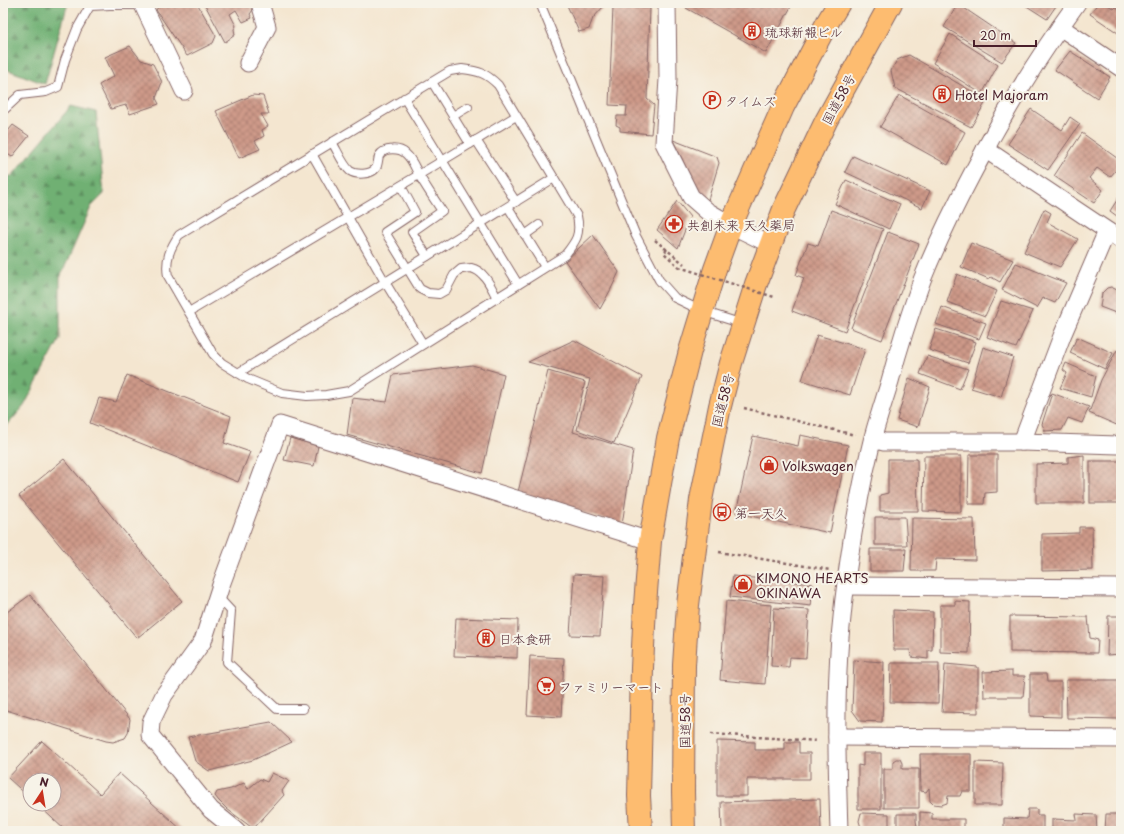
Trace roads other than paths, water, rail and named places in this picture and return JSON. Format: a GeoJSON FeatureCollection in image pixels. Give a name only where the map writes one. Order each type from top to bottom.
{"type":"FeatureCollection","features":[{"type":"Feature","properties":{"kind":"highway"},"geometry":{"type":"LineString","coordinates":[[641,831],[639,796],[645,605],[650,541],[668,438],[690,351],[715,269],[731,225],[783,107],[827,22],[839,3]]}},
{"type":"Feature","properties":{"kind":"highway","name":"国道58号"},"geometry":{"type":"LineString","coordinates":[[684,831],[684,665],[688,605],[701,500],[720,406],[743,324],[770,244],[784,209],[826,121],[891,3]]}},
{"type":"Feature","properties":{"kind":"street"},"geometry":{"type":"LineString","coordinates":[[248,63],[267,27],[260,3]]}},
{"type":"Feature","properties":{"kind":"street"},"geometry":{"type":"LineString","coordinates":[[667,3],[668,79],[664,143],[691,197],[707,211],[731,225],[770,244]]}},
{"type":"Feature","properties":{"kind":"street"},"geometry":{"type":"LineString","coordinates":[[839,831],[837,740],[840,636],[853,532],[873,439],[899,350],[922,280],[954,210],[985,149],[1017,92],[1077,3]]}},
{"type":"Feature","properties":{"kind":"street"},"geometry":{"type":"LineString","coordinates":[[144,4],[184,91]]}},
{"type":"Feature","properties":{"kind":"street"},"geometry":{"type":"LineString","coordinates":[[1060,27],[1121,68]]}},
{"type":"Feature","properties":{"kind":"street"},"geometry":{"type":"LineString","coordinates":[[985,149],[1114,236],[1062,336],[1022,442]]}},
{"type":"Feature","properties":{"kind":"street"},"geometry":{"type":"LineString","coordinates":[[237,831],[211,810],[150,735],[151,722],[164,695],[203,641],[217,596],[280,425],[650,541]]}},
{"type":"Feature","properties":{"kind":"street"},"geometry":{"type":"LineString","coordinates":[[873,439],[884,442],[1022,442],[1118,445],[1121,443]]}},
{"type":"Feature","properties":{"kind":"street"},"geometry":{"type":"LineString","coordinates":[[847,579],[1121,588]]}},
{"type":"Feature","properties":{"kind":"street"},"geometry":{"type":"LineString","coordinates":[[837,740],[1121,739]]}},
{"type":"Feature","properties":{"kind":"lane"},"geometry":{"type":"LineString","coordinates":[[540,3],[639,242],[659,280],[676,298],[702,311],[743,324]]}},
{"type":"Feature","properties":{"kind":"lane"},"geometry":{"type":"LineString","coordinates":[[5,109],[20,95],[46,92],[58,87],[65,60],[78,29],[90,6],[110,4],[144,4]]}},
{"type":"Feature","properties":{"kind":"lane"},"geometry":{"type":"LineString","coordinates":[[450,70],[475,70],[489,76],[498,85],[576,216],[579,226],[577,238],[565,255],[349,391],[326,395],[307,396],[282,393],[248,379],[222,363],[213,354],[168,276],[166,267],[172,246],[179,235],[404,98],[450,70]]}},
{"type":"Feature","properties":{"kind":"lane"},"geometry":{"type":"LineString","coordinates":[[432,82],[453,116],[516,202]]}},
{"type":"Feature","properties":{"kind":"lane"},"geometry":{"type":"LineString","coordinates":[[404,98],[518,284]]}},
{"type":"Feature","properties":{"kind":"lane"},"geometry":{"type":"LineString","coordinates":[[453,116],[468,107]]}},
{"type":"Feature","properties":{"kind":"lane"},"geometry":{"type":"LineString","coordinates":[[189,312],[516,116]]}},
{"type":"Feature","properties":{"kind":"lane"},"geometry":{"type":"LineString","coordinates":[[332,142],[351,171],[360,174],[370,172],[376,168],[380,154],[386,150],[396,149],[406,153],[442,211],[412,232],[427,256]]}},
{"type":"Feature","properties":{"kind":"lane"},"geometry":{"type":"LineString","coordinates":[[312,154],[385,282],[423,344]]}},
{"type":"Feature","properties":{"kind":"lane"},"geometry":{"type":"LineString","coordinates":[[238,373],[554,178]]}},
{"type":"Feature","properties":{"kind":"lane"},"geometry":{"type":"LineString","coordinates":[[400,186],[415,212],[385,232],[420,289],[428,293],[439,294],[446,290],[454,275],[461,269],[471,268],[480,272],[497,298]]}},
{"type":"Feature","properties":{"kind":"lane"},"geometry":{"type":"LineString","coordinates":[[508,207],[545,267]]}},
{"type":"Feature","properties":{"kind":"lane"},"geometry":{"type":"LineString","coordinates":[[525,234],[539,225]]}},
{"type":"Feature","properties":{"kind":"lane"},"geometry":{"type":"LineString","coordinates":[[217,596],[232,610],[227,662],[277,709],[303,709]]}},
{"type":"Feature","properties":{"kind":"place","name":"琉球新報ビル"},"geometry":{"type":"Point","coordinates":[752,31]}},
{"type":"Feature","properties":{"kind":"place","name":"Hotel Majoram"},"geometry":{"type":"Point","coordinates":[942,94]}},
{"type":"Feature","properties":{"kind":"place","name":"タイムズ"},"geometry":{"type":"Point","coordinates":[712,100]}},
{"type":"Feature","properties":{"kind":"place","name":"共創未来 天久薬局"},"geometry":{"type":"Point","coordinates":[674,224]}},
{"type":"Feature","properties":{"kind":"place","name":"Volkswagen"},"geometry":{"type":"Point","coordinates":[769,465]}},
{"type":"Feature","properties":{"kind":"place","name":"第一天久"},"geometry":{"type":"Point","coordinates":[722,512]}},
{"type":"Feature","properties":{"kind":"place","name":"KIMONO HEARTS OKINAWA"},"geometry":{"type":"Point","coordinates":[743,584]}},
{"type":"Feature","properties":{"kind":"place","name":"日本食研"},"geometry":{"type":"Point","coordinates":[486,638]}},
{"type":"Feature","properties":{"kind":"place","name":"ファミリーマート"},"geometry":{"type":"Point","coordinates":[546,686]}}]}
